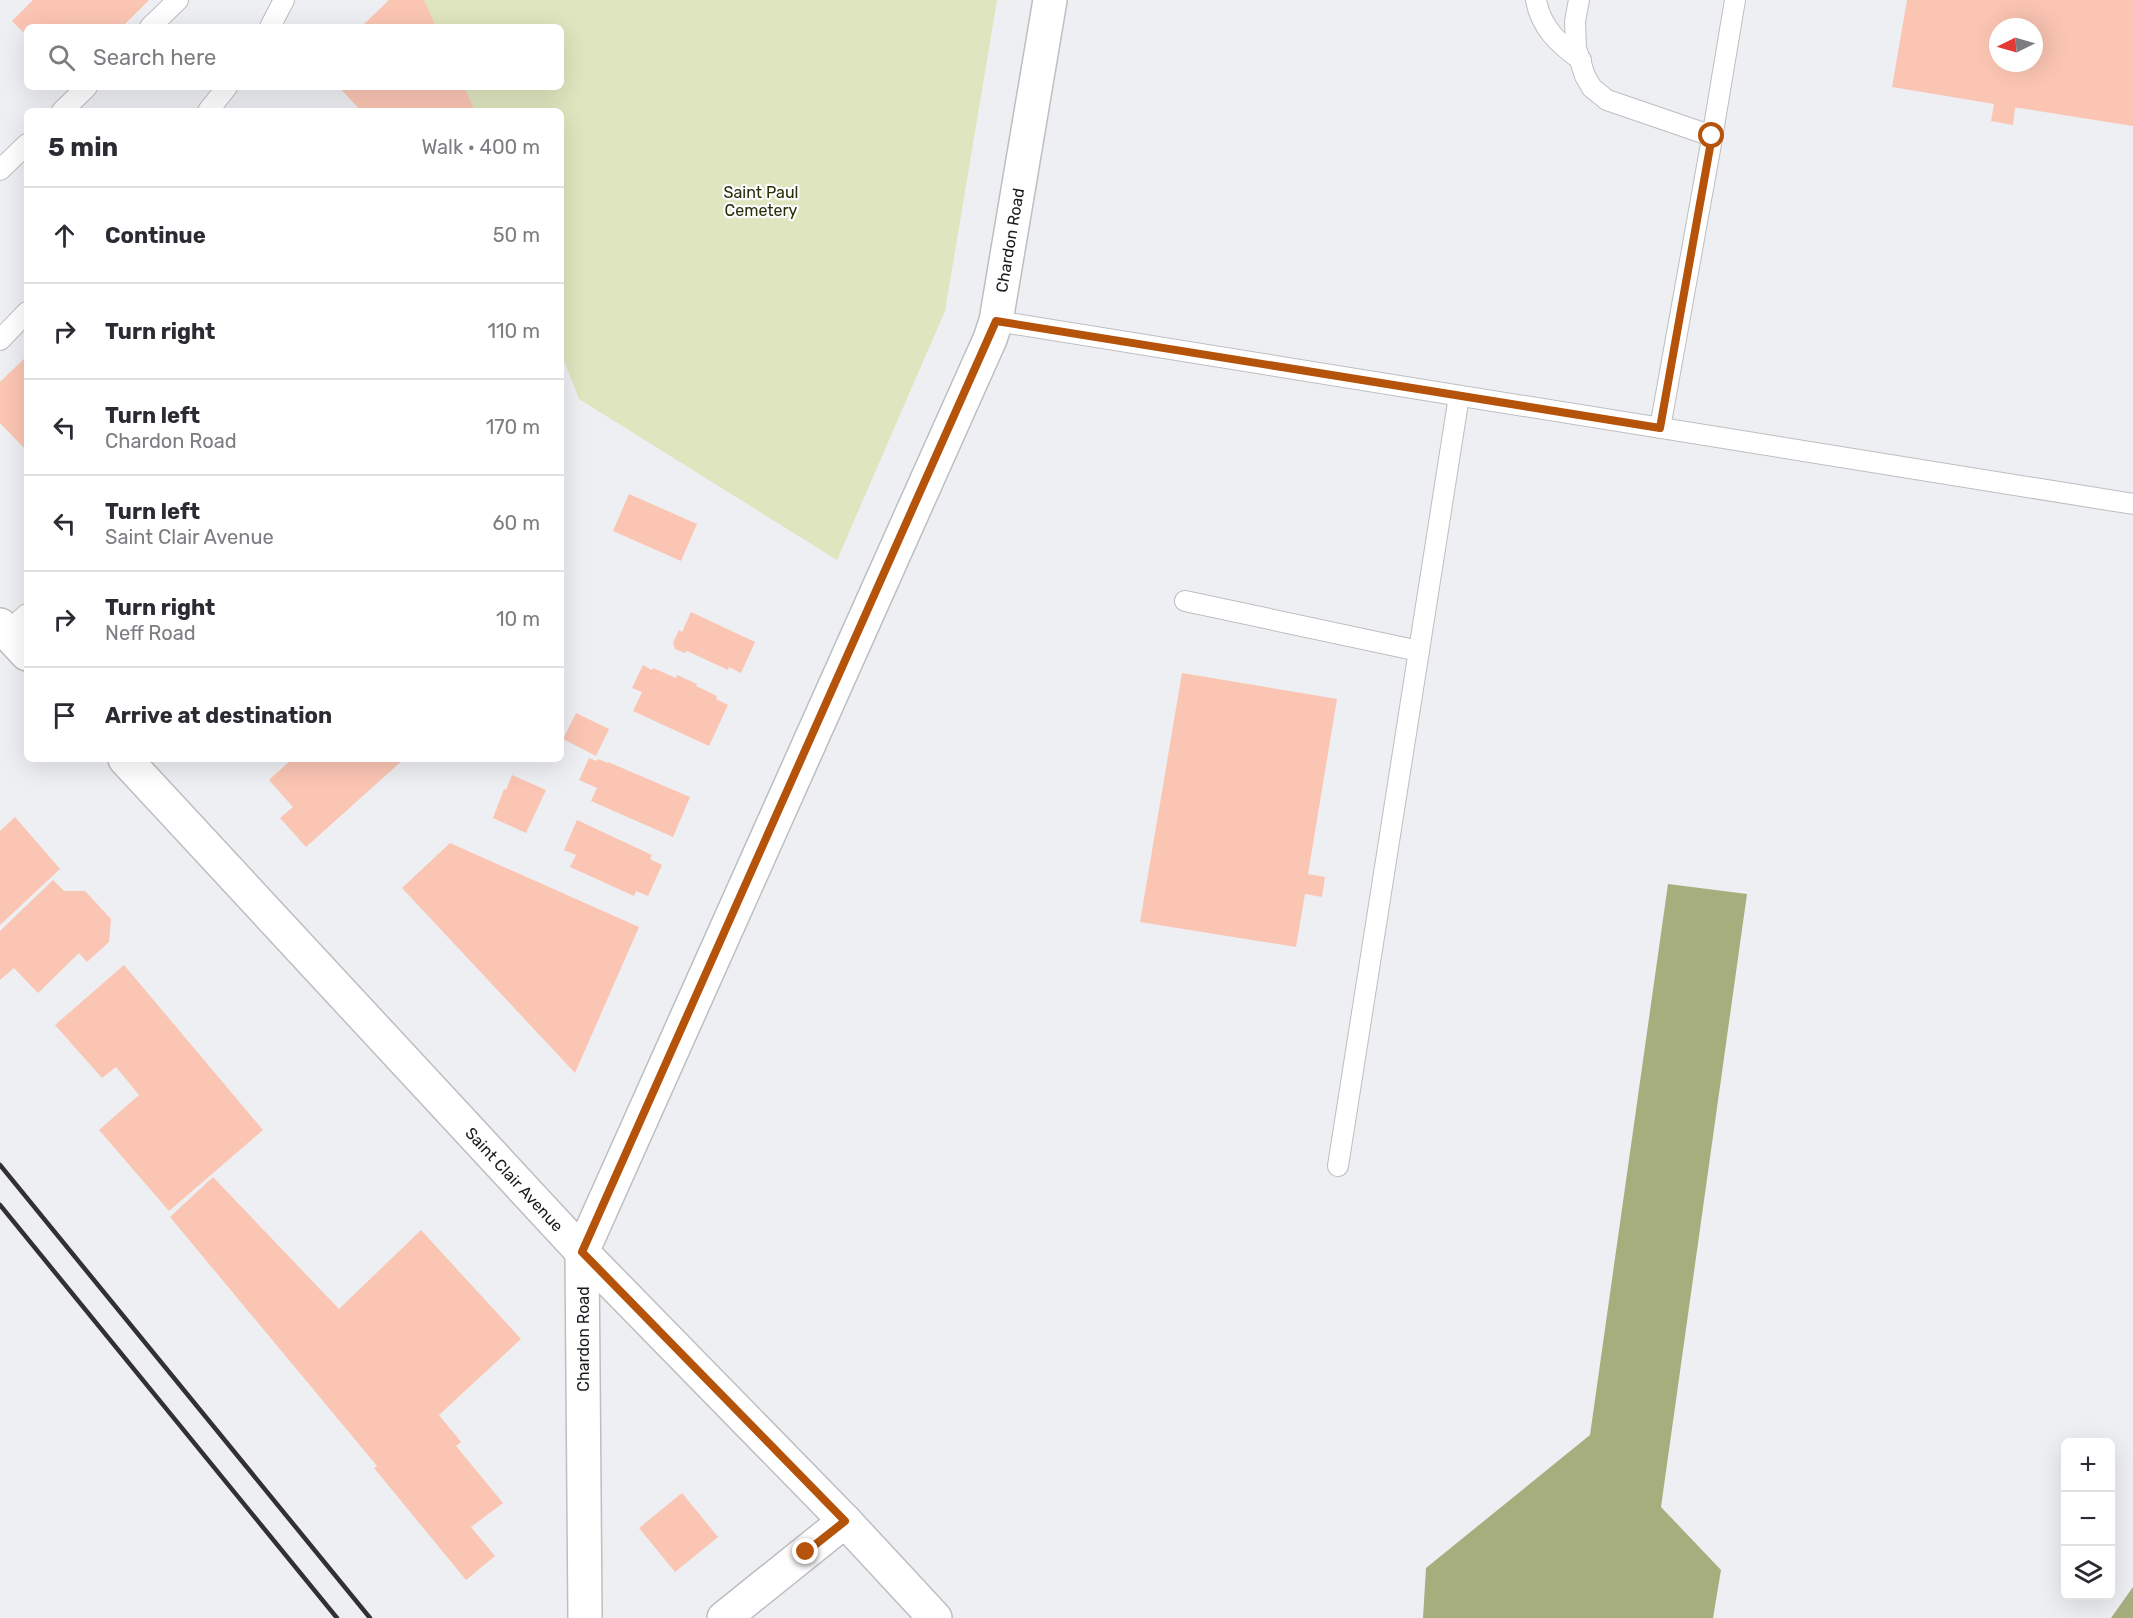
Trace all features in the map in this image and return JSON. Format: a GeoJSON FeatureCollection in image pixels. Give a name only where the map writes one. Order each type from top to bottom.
{"type":"FeatureCollection","features":[{"type":"Feature","properties":{"kind":"street","name":"Chardon Road"},"geometry":{"type":"LineString","coordinates":[[585,1618],[582,1252],[996,321],[1050,0]]}},
{"type":"Feature","properties":{"kind":"street","name":"Saint Clair Avenue"},"geometry":{"type":"LineString","coordinates":[[128,762],[582,1252],[845,1521],[935,1618]]}},
{"type":"Feature","properties":{"kind":"street"},"geometry":{"type":"LineString","coordinates":[[724,1618],[845,1521]]}},
{"type":"Feature","properties":{"kind":"lane"},"geometry":{"type":"LineString","coordinates":[[153,24],[178,0]]}},
{"type":"Feature","properties":{"kind":"lane"},"geometry":{"type":"LineString","coordinates":[[272,24],[284,0]]}},
{"type":"Feature","properties":{"kind":"lane"},"geometry":{"type":"LineString","coordinates":[[1536,0],[1544,25],[1559,45],[1581,60]]}},
{"type":"Feature","properties":{"kind":"lane"},"geometry":{"type":"LineString","coordinates":[[1579,0],[1575,21],[1576,48],[1585,76],[1592,88],[1607,100],[1712,136]]}},
{"type":"Feature","properties":{"kind":"lane"},"geometry":{"type":"LineString","coordinates":[[1660,428],[1735,0]]}},
{"type":"Feature","properties":{"kind":"lane"},"geometry":{"type":"LineString","coordinates":[[65,108],[84,90]]}},
{"type":"Feature","properties":{"kind":"lane"},"geometry":{"type":"LineString","coordinates":[[210,108],[225,90]]}},
{"type":"Feature","properties":{"kind":"lane"},"geometry":{"type":"LineString","coordinates":[[0,170],[24,147]]}},
{"type":"Feature","properties":{"kind":"lane"},"geometry":{"type":"LineString","coordinates":[[0,340],[24,315]]}},
{"type":"Feature","properties":{"kind":"lane"},"geometry":{"type":"LineString","coordinates":[[996,321],[2133,504]]}},
{"type":"Feature","properties":{"kind":"lane"},"geometry":{"type":"LineString","coordinates":[[1338,1166],[1459,396]]}},
{"type":"Feature","properties":{"kind":"lane"},"geometry":{"type":"LineString","coordinates":[[1185,601],[1419,651]]}},
{"type":"Feature","properties":{"kind":"green space","name":"Saint Paul Cemetery"},"geometry":{"type":"Polygon","coordinates":[[[421,0],[997,0],[945,311],[837,560],[579,399],[564,361],[564,108],[464,108],[457,90],[564,90],[564,24],[431,24],[421,0]]]}},
{"type":"Feature","properties":{"kind":"green space"},"geometry":{"type":"Polygon","coordinates":[[[1668,884],[1747,894],[1661,1507],[1721,1570],[1713,1618],[1423,1618],[1426,1568],[1590,1435],[1668,884]]]}},
{"type":"Feature","properties":{"kind":"green space"},"geometry":{"type":"Polygon","coordinates":[[[2133,1587],[2133,1618],[2111,1618],[2133,1587]]]}},
{"type":"Feature","properties":{"kind":"building"},"geometry":{"type":"Polygon","coordinates":[[[33,0],[149,0],[125,24],[24,24],[24,33],[12,21],[33,0]]]}},
{"type":"Feature","properties":{"kind":"building"},"geometry":{"type":"Polygon","coordinates":[[[389,0],[424,0],[435,24],[364,24],[389,0]]]}},
{"type":"Feature","properties":{"kind":"building"},"geometry":{"type":"Polygon","coordinates":[[[1907,0],[2133,0],[2133,126],[2020,108],[2015,108],[2013,125],[1991,121],[1994,104],[1892,87],[1907,0]]]}},
{"type":"Feature","properties":{"kind":"building"},"geometry":{"type":"Polygon","coordinates":[[[342,90],[465,90],[474,108],[358,108],[342,90]]]}},
{"type":"Feature","properties":{"kind":"building"},"geometry":{"type":"Polygon","coordinates":[[[24,359],[24,448],[0,423],[0,382],[24,359]]]}},
{"type":"Feature","properties":{"kind":"building"},"geometry":{"type":"Polygon","coordinates":[[[629,494],[697,524],[681,561],[613,531],[629,494]]]}},
{"type":"Feature","properties":{"kind":"building"},"geometry":{"type":"Polygon","coordinates":[[[691,612],[755,642],[741,673],[729,667],[728,670],[687,651],[685,653],[675,649],[673,643],[679,630],[682,632],[691,612]]]}},
{"type":"Feature","properties":{"kind":"building"},"geometry":{"type":"Polygon","coordinates":[[[643,665],[676,678],[677,675],[697,684],[696,686],[717,696],[716,699],[728,705],[709,746],[633,711],[642,692],[632,688],[643,665]]]}},
{"type":"Feature","properties":{"kind":"building"},"geometry":{"type":"Polygon","coordinates":[[[1182,673],[1337,699],[1308,874],[1325,877],[1322,897],[1305,894],[1296,947],[1140,922],[1182,673]]]}},
{"type":"Feature","properties":{"kind":"building"},"geometry":{"type":"Polygon","coordinates":[[[576,713],[609,729],[596,756],[564,740],[576,713]]]}},
{"type":"Feature","properties":{"kind":"building"},"geometry":{"type":"Polygon","coordinates":[[[589,758],[608,762],[690,797],[673,837],[591,801],[597,788],[579,780],[589,758]]]}},
{"type":"Feature","properties":{"kind":"building"},"geometry":{"type":"Polygon","coordinates":[[[289,762],[401,762],[306,847],[280,818],[293,807],[269,780],[289,762]]]}},
{"type":"Feature","properties":{"kind":"building"},"geometry":{"type":"Polygon","coordinates":[[[512,775],[546,790],[526,833],[493,818],[512,775]]]}},
{"type":"Feature","properties":{"kind":"building"},"geometry":{"type":"Polygon","coordinates":[[[15,817],[60,869],[0,925],[0,831],[15,817]]]}},
{"type":"Feature","properties":{"kind":"building"},"geometry":{"type":"Polygon","coordinates":[[[577,820],[652,855],[650,859],[662,865],[648,896],[636,891],[634,896],[570,867],[576,855],[564,850],[577,820]]]}},
{"type":"Feature","properties":{"kind":"building"},"geometry":{"type":"Polygon","coordinates":[[[450,843],[639,927],[575,1073],[402,888],[450,843]]]}},
{"type":"Feature","properties":{"kind":"building"},"geometry":{"type":"Polygon","coordinates":[[[53,880],[64,891],[85,891],[111,919],[109,942],[87,962],[79,953],[38,993],[14,968],[0,980],[0,931],[53,880]]]}},
{"type":"Feature","properties":{"kind":"building"},"geometry":{"type":"Polygon","coordinates":[[[124,965],[263,1130],[169,1211],[99,1130],[139,1095],[116,1067],[102,1078],[55,1025],[124,965]]]}},
{"type":"Feature","properties":{"kind":"building"},"geometry":{"type":"Polygon","coordinates":[[[213,1177],[339,1309],[421,1230],[521,1339],[439,1415],[461,1442],[456,1446],[503,1503],[471,1527],[495,1556],[466,1580],[374,1468],[377,1466],[170,1217],[213,1177]]]}},
{"type":"Feature","properties":{"kind":"building"},"geometry":{"type":"Polygon","coordinates":[[[682,1493],[718,1537],[675,1572],[639,1528],[682,1493]]]}},
{"type":"Feature","properties":{"kind":"railway"},"geometry":{"type":"LineString","coordinates":[[0,1165],[370,1618]]}},
{"type":"Feature","properties":{"kind":"railway"},"geometry":{"type":"LineString","coordinates":[[0,1205],[337,1618]]}},
{"type":"Feature","properties":{"kind":"route"},"geometry":{"type":"LineString","coordinates":[[806,1552],[845,1521],[582,1252],[990,339],[996,321],[1660,428],[1712,136]]}}]}
